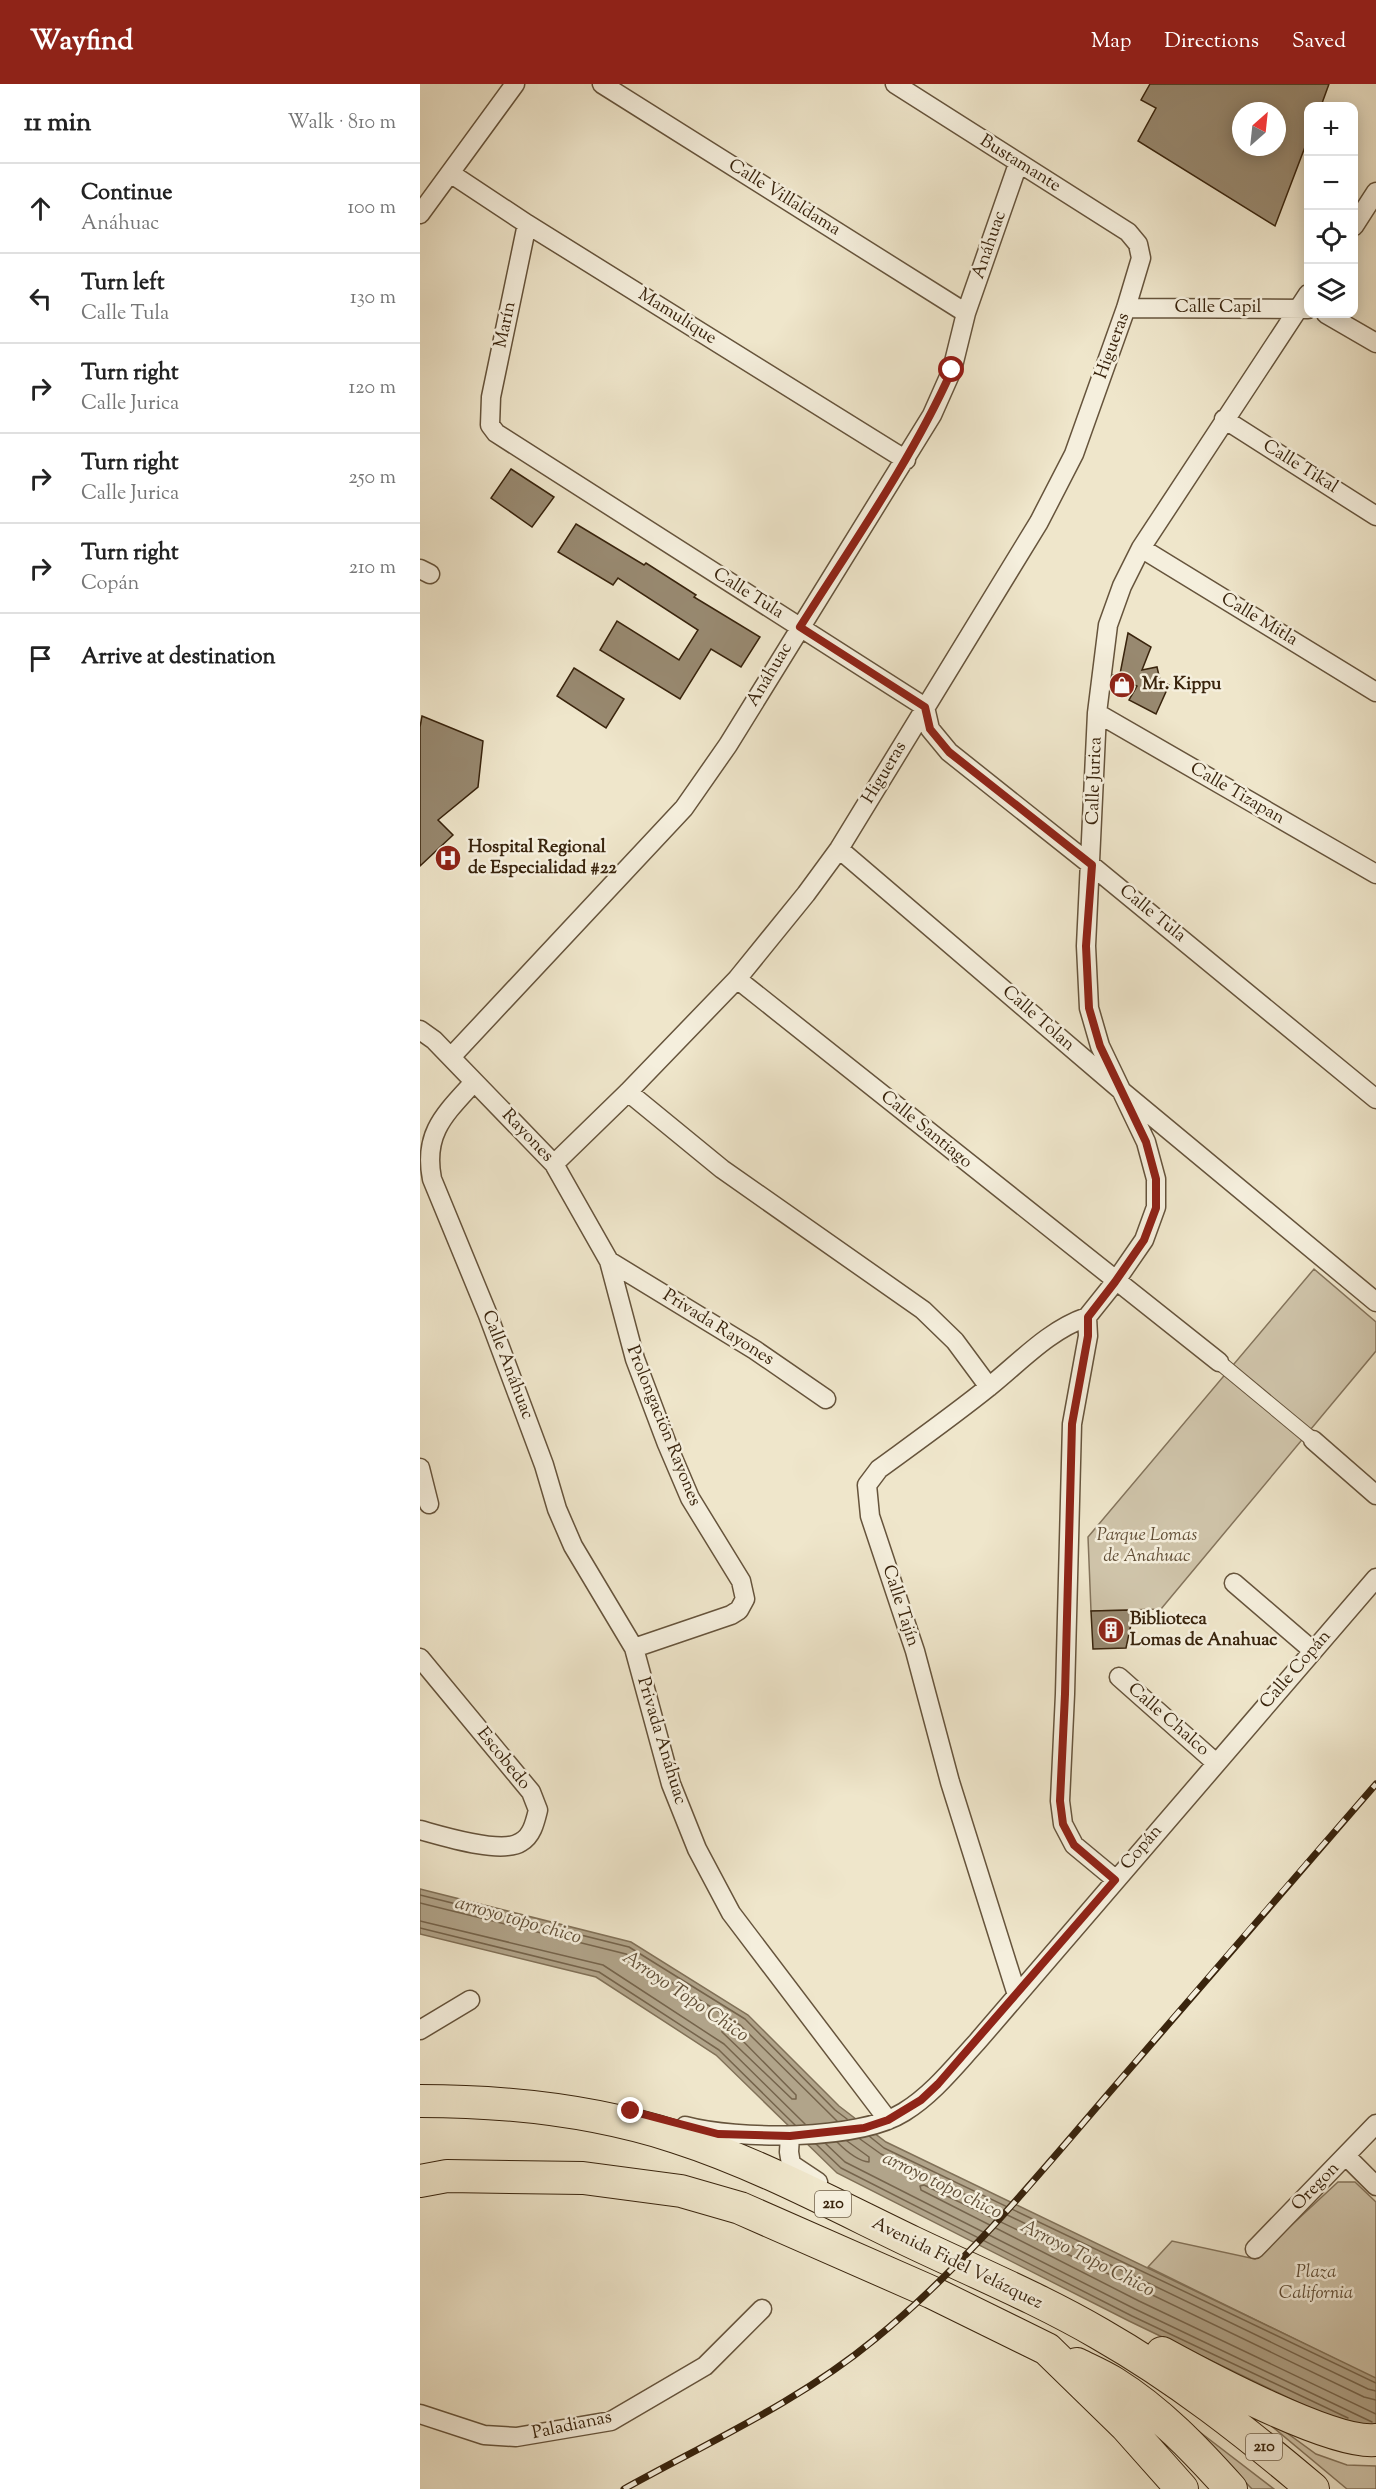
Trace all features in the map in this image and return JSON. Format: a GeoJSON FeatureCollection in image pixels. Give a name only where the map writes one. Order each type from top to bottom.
{"type":"FeatureCollection","features":[{"type":"Feature","properties":{"kind":"highway","name":"Avenida Fidel Velázquez"},"geometry":{"type":"LineString","coordinates":[[420,2101],[498,2103],[553,2108],[675,2136],[724,2154],[1099,2333],[1213,2407],[1313,2489]]}},
{"type":"Feature","properties":{"kind":"highway","name":"Avenida Fidel Velázquez"},"geometry":{"type":"LineString","coordinates":[[420,2181],[447,2176],[559,2177],[681,2191],[740,2208],[808,2236],[996,2322],[1047,2349],[1126,2426],[1173,2484]]}},
{"type":"Feature","properties":{"kind":"highway"},"geometry":{"type":"LineString","coordinates":[[1099,2333],[1150,2347],[1238,2391],[1328,2431],[1355,2439],[1376,2440]]}},
{"type":"Feature","properties":{"kind":"highway"},"geometry":{"type":"LineString","coordinates":[[1047,2349],[1114,2383],[1170,2426],[1231,2489]]}},
{"type":"Feature","properties":{"kind":"street"},"geometry":{"type":"LineString","coordinates":[[420,214],[515,84]]}},
{"type":"Feature","properties":{"kind":"street","name":"Calle Villaldama"},"geometry":{"type":"LineString","coordinates":[[602,84],[966,313]]}},
{"type":"Feature","properties":{"kind":"street","name":"Bustamante"},"geometry":{"type":"LineString","coordinates":[[895,84],[1119,226],[1134,239],[1140,249]]}},
{"type":"Feature","properties":{"kind":"street","name":"Anáhuac"},"geometry":{"type":"LineString","coordinates":[[451,1057],[684,808],[728,745],[932,415],[952,370],[966,313],[1018,164]]}},
{"type":"Feature","properties":{"kind":"street","name":"Mamulique"},"geometry":{"type":"LineString","coordinates":[[450,173],[527,224],[906,460]]}},
{"type":"Feature","properties":{"kind":"street"},"geometry":{"type":"LineString","coordinates":[[1358,219],[1376,192]]}},
{"type":"Feature","properties":{"kind":"street","name":"Marín"},"geometry":{"type":"LineString","coordinates":[[490,425],[491,397],[527,224]]}},
{"type":"Feature","properties":{"kind":"street","name":"Higueras"},"geometry":{"type":"LineString","coordinates":[[554,1164],[628,1092],[737,979],[779,929],[839,849],[1039,522],[1063,478],[1074,454],[1126,308],[1138,270],[1140,249]]}},
{"type":"Feature","properties":{"kind":"street","name":"Calle Capil"},"geometry":{"type":"LineString","coordinates":[[1126,308],[1304,304]]}},
{"type":"Feature","properties":{"kind":"street","name":"Calle Jurica"},"geometry":{"type":"LineString","coordinates":[[1088,1317],[1144,1240],[1156,1208],[1156,1179],[1146,1142],[1100,1046],[1089,1008],[1086,946],[1092,865],[1097,713],[1108,625],[1122,586],[1141,548],[1224,419],[1304,305]]}},
{"type":"Feature","properties":{"kind":"street"},"geometry":{"type":"LineString","coordinates":[[1333,318],[1376,343]]}},
{"type":"Feature","properties":{"kind":"street","name":"Calle Tikal"},"geometry":{"type":"LineString","coordinates":[[1224,419],[1376,516]]}},
{"type":"Feature","properties":{"kind":"street","name":"Calle Tula"},"geometry":{"type":"LineString","coordinates":[[490,425],[496,433],[511,444],[925,707],[930,729],[949,752],[1092,865],[1376,1099]]}},
{"type":"Feature","properties":{"kind":"street","name":"Calle Mitla"},"geometry":{"type":"LineString","coordinates":[[1141,548],[1376,692]]}},
{"type":"Feature","properties":{"kind":"street","name":"Calle Tizapan"},"geometry":{"type":"LineString","coordinates":[[1097,713],[1376,874]]}},
{"type":"Feature","properties":{"kind":"street","name":"Calle Tolan"},"geometry":{"type":"LineString","coordinates":[[839,849],[1123,1092],[1376,1302]]}},
{"type":"Feature","properties":{"kind":"street","name":"Calle Santiago"},"geometry":{"type":"LineString","coordinates":[[737,979],[1115,1282],[1219,1362]]}},
{"type":"Feature","properties":{"kind":"street","name":"Rayones"},"geometry":{"type":"LineString","coordinates":[[420,1030],[434,1040],[554,1164],[609,1261]]}},
{"type":"Feature","properties":{"kind":"street","name":"Calle Anáhuac"},"geometry":{"type":"LineString","coordinates":[[474,1082],[439,1122],[433,1136],[429,1163],[432,1179],[489,1315],[544,1465],[557,1509],[573,1546],[634,1648]]}},
{"type":"Feature","properties":{"kind":"street"},"geometry":{"type":"LineString","coordinates":[[628,1092],[722,1169],[923,1310],[955,1341],[989,1387]]}},
{"type":"Feature","properties":{"kind":"street","name":"Prolongación Rayones"},"geometry":{"type":"LineString","coordinates":[[609,1261],[635,1359],[667,1444],[690,1498],[741,1581],[745,1594],[740,1610],[731,1615],[634,1648]]}},
{"type":"Feature","properties":{"kind":"street","name":"Privada Rayones"},"geometry":{"type":"LineString","coordinates":[[609,1261],[755,1350],[826,1399]]}},
{"type":"Feature","properties":{"kind":"street"},"geometry":{"type":"LineString","coordinates":[[1088,1317],[1088,1336],[1072,1424],[1060,1801],[1063,1824],[1074,1845],[1115,1880]]}},
{"type":"Feature","properties":{"kind":"street","name":"Calle Tajín"},"geometry":{"type":"LineString","coordinates":[[1017,1995],[950,1782],[915,1651],[870,1516],[866,1495],[867,1485],[879,1469],[989,1387],[1052,1335],[1067,1324],[1088,1317]]}},
{"type":"Feature","properties":{"kind":"street"},"geometry":{"type":"LineString","coordinates":[[1219,1362],[1376,1495]]}},
{"type":"Feature","properties":{"kind":"street"},"geometry":{"type":"LineString","coordinates":[[420,1468],[429,1504]]}},
{"type":"Feature","properties":{"kind":"street","name":"Calle Copán"},"geometry":{"type":"LineString","coordinates":[[1216,1763],[1376,1578]]}},
{"type":"Feature","properties":{"kind":"street"},"geometry":{"type":"LineString","coordinates":[[1234,1583],[1312,1650]]}},
{"type":"Feature","properties":{"kind":"street","name":"Privada Anáhuac"},"geometry":{"type":"LineString","coordinates":[[634,1648],[671,1784],[697,1849],[731,1913],[766,1956],[888,2120]]}},
{"type":"Feature","properties":{"kind":"street","name":"Escobedo"},"geometry":{"type":"LineString","coordinates":[[420,1658],[531,1792],[538,1810],[530,1833],[521,1842],[511,1846],[472,1842],[420,1830]]}},
{"type":"Feature","properties":{"kind":"street","name":"Calle Chalco"},"geometry":{"type":"LineString","coordinates":[[1119,1677],[1216,1763]]}},
{"type":"Feature","properties":{"kind":"street","name":"Copán"},"geometry":{"type":"LineString","coordinates":[[553,2108],[608,2106],[718,2134],[796,2135],[864,2128],[888,2120],[921,2100],[938,2084],[1216,1763]]}},
{"type":"Feature","properties":{"kind":"street"},"geometry":{"type":"LineString","coordinates":[[420,2030],[470,2000]]}},
{"type":"Feature","properties":{"kind":"street","name":"Oregon"},"geometry":{"type":"LineString","coordinates":[[1255,2249],[1376,2124]]}},
{"type":"Feature","properties":{"kind":"street"},"geometry":{"type":"LineString","coordinates":[[796,2135],[789,2152],[791,2164],[915,2244]]}},
{"type":"Feature","properties":{"kind":"street"},"geometry":{"type":"LineString","coordinates":[[1346,2156],[1376,2186]]}},
{"type":"Feature","properties":{"kind":"street","name":"Paladianas"},"geometry":{"type":"LineString","coordinates":[[420,2414],[484,2435],[516,2437],[611,2421],[705,2366],[762,2309]]}},
{"type":"Feature","properties":{"kind":"green space","name":"Parque Lomas de Anahuac"},"geometry":{"type":"Polygon","coordinates":[[[1314,1269],[1376,1322],[1376,1351],[1161,1609],[1091,1611],[1088,1537],[1314,1269]]]}},
{"type":"Feature","properties":{"kind":"green space","name":"Plaza California"},"geometry":{"type":"Polygon","coordinates":[[[1338,2182],[1355,2182],[1376,2202],[1376,2379],[1148,2267],[1172,2241],[1255,2259],[1338,2182]]]}},
{"type":"Feature","properties":{"kind":"green space"},"geometry":{"type":"Polygon","coordinates":[[[1232,2393],[1316,2454],[1347,2465],[1376,2466],[1376,2489],[1347,2489],[1232,2393]]]}},
{"type":"Feature","properties":{"kind":"green space"},"geometry":{"type":"Polygon","coordinates":[[[1188,2423],[1274,2489],[1252,2489],[1188,2423]]]}},
{"type":"Feature","properties":{"kind":"water"},"geometry":{"type":"Polygon","coordinates":[[[420,1889],[631,1942],[748,2015],[839,2106],[886,2142],[1376,2378],[1376,2440],[1129,2321],[837,2173],[716,2055],[596,1977],[420,1934],[420,1889]]]}},
{"type":"Feature","properties":{"kind":"building"},"geometry":{"type":"Polygon","coordinates":[[[1150,84],[1329,84],[1322,102],[1304,102],[1304,150],[1275,226],[1138,141],[1156,108],[1141,100],[1150,84]]]}},
{"type":"Feature","properties":{"kind":"building"},"geometry":{"type":"Polygon","coordinates":[[[511,469],[554,497],[532,527],[491,498],[511,469]]]}},
{"type":"Feature","properties":{"kind":"building"},"geometry":{"type":"Polygon","coordinates":[[[576,524],[644,565],[646,563],[696,595],[694,597],[760,637],[741,667],[711,649],[680,699],[600,650],[617,621],[679,660],[698,630],[618,578],[613,585],[558,552],[576,524]]]}},
{"type":"Feature","properties":{"kind":"building"},"geometry":{"type":"Polygon","coordinates":[[[1128,633],[1151,647],[1142,670],[1157,667],[1160,680],[1169,685],[1156,714],[1129,700],[1137,686],[1114,675],[1120,674],[1128,633]]]}},
{"type":"Feature","properties":{"kind":"building"},"geometry":{"type":"Polygon","coordinates":[[[574,668],[624,699],[606,728],[557,696],[574,668]]]}},
{"type":"Feature","properties":{"kind":"building"},"geometry":{"type":"Polygon","coordinates":[[[422,716],[483,741],[478,787],[438,820],[453,835],[420,866],[420,727],[422,716]]]}},
{"type":"Feature","properties":{"kind":"building","name":"Biblioteca Lomas de Anahuac"},"geometry":{"type":"Polygon","coordinates":[[[1134,1610],[1126,1648],[1093,1649],[1091,1611],[1134,1610]]]}},
{"type":"Feature","properties":{"kind":"railway"},"geometry":{"type":"LineString","coordinates":[[624,2489],[753,2420],[816,2382],[875,2339],[936,2284],[1021,2195],[1376,1784]]}},
{"type":"Feature","properties":{"kind":"place","name":"Mr. Kippu"},"geometry":{"type":"Point","coordinates":[1122,685]}},
{"type":"Feature","properties":{"kind":"place","name":"Hospital Regional de Especialidad #22"},"geometry":{"type":"Point","coordinates":[448,858]}},
{"type":"Feature","properties":{"kind":"place","name":"Biblioteca Lomas de Anahuac"},"geometry":{"type":"Point","coordinates":[1111,1630]}},
{"type":"Feature","properties":{"kind":"route"},"geometry":{"type":"LineString","coordinates":[[631,2111],[718,2134],[736,2135],[790,2136],[801,2133],[864,2128],[888,2120],[921,2100],[938,2084],[1115,1880],[1074,1845],[1063,1824],[1060,1801],[1072,1424],[1088,1336],[1088,1317],[1144,1240],[1156,1208],[1156,1179],[1146,1142],[1100,1046],[1089,1008],[1086,946],[1092,865],[949,752],[930,729],[925,707],[800,627],[906,460],[932,415],[952,370]]}},
{"type":"Feature","properties":{"kind":"water label","name":"arroyo topo chico"},"geometry":{"type":"Point","coordinates":[518,1921]}},
{"type":"Feature","properties":{"kind":"water label","name":"Arroyo Topo Chico"},"geometry":{"type":"Point","coordinates":[685,1997]}},
{"type":"Feature","properties":{"kind":"water label","name":"arroyo topo chico"},"geometry":{"type":"Point","coordinates":[942,2186]}},
{"type":"Feature","properties":{"kind":"water label","name":"Arroyo Topo Chico"},"geometry":{"type":"Point","coordinates":[1087,2259]}}]}
